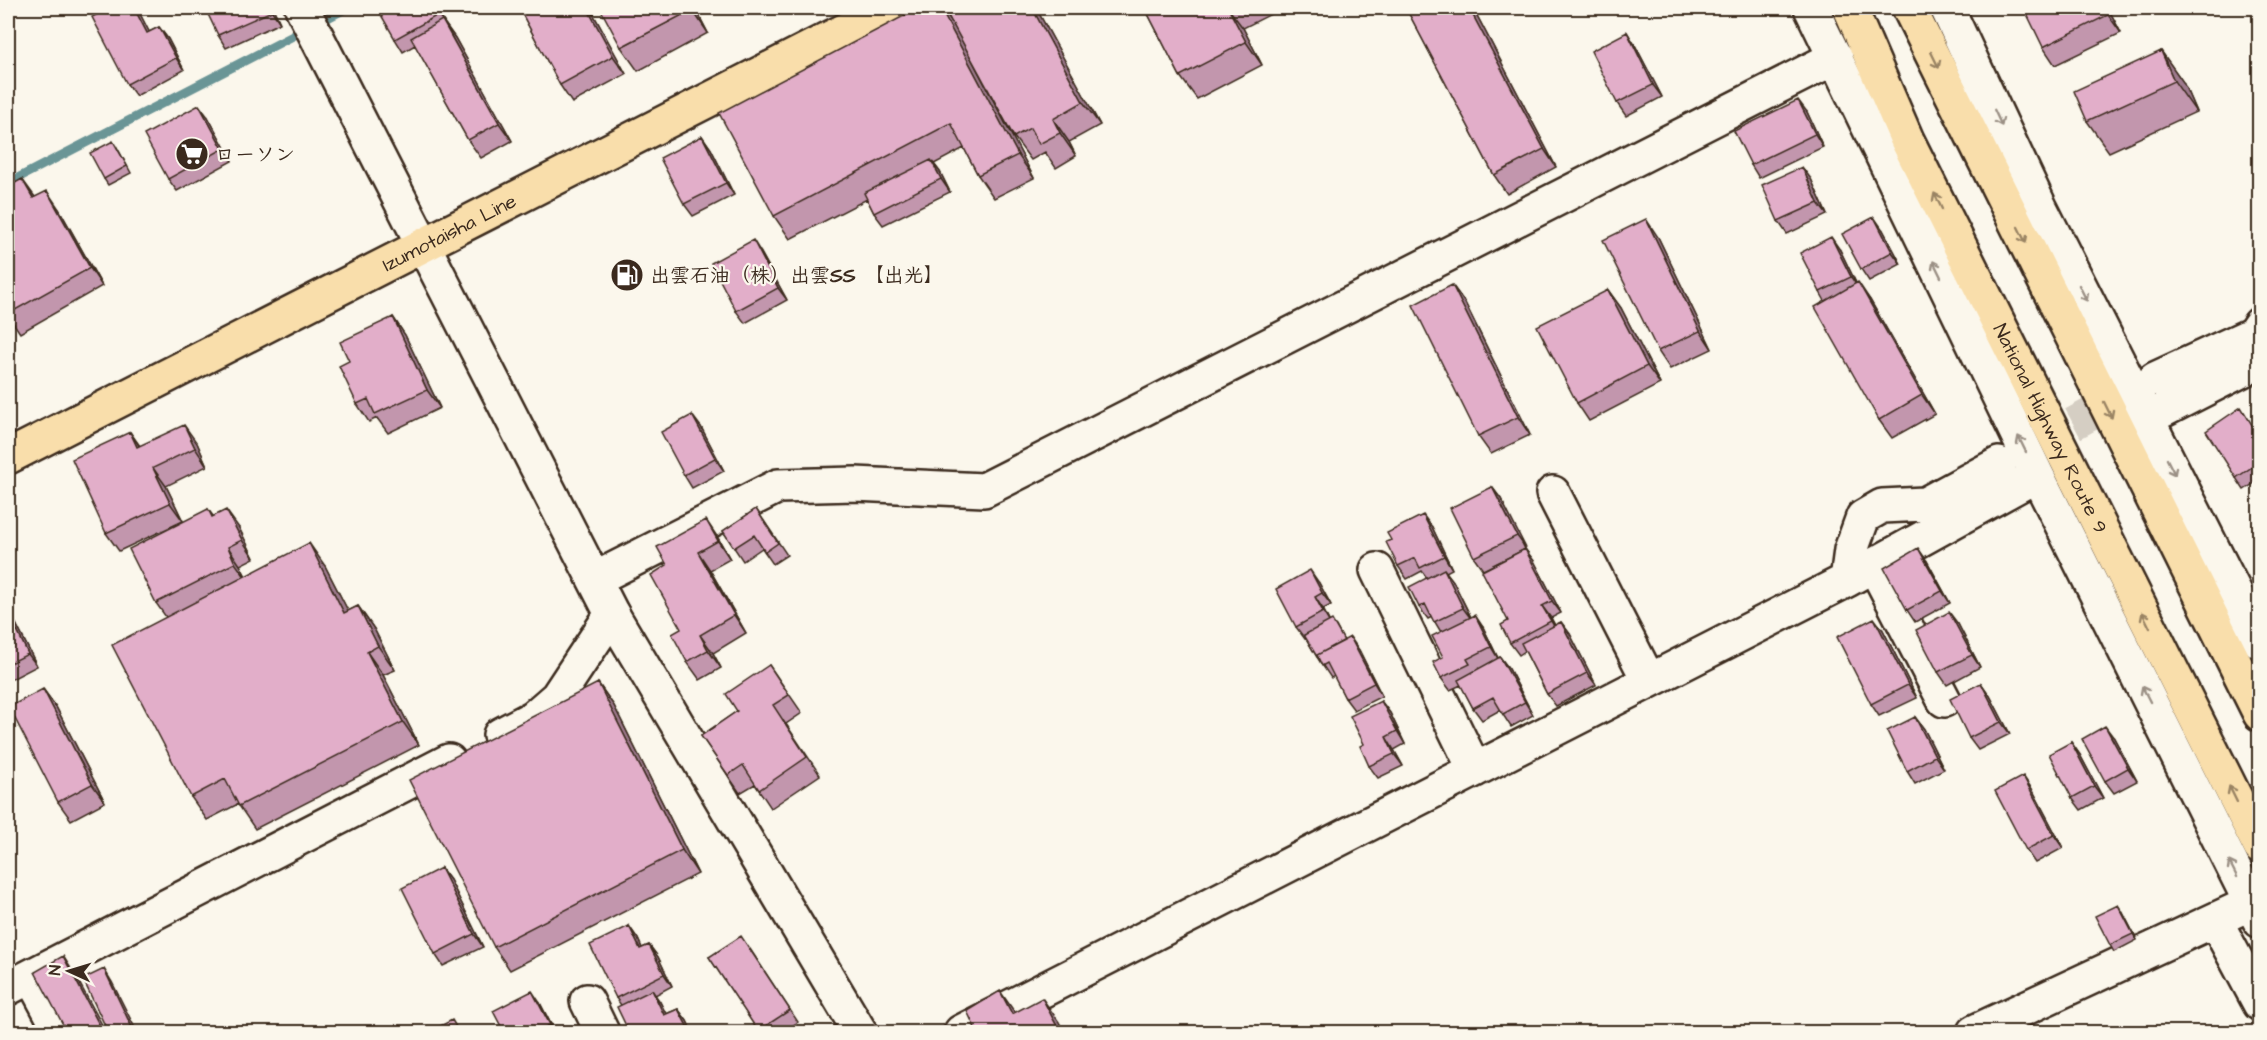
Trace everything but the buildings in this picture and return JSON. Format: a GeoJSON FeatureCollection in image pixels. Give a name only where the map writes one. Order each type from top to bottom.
{"type":"FeatureCollection","features":[{"type":"Feature","properties":{"kind":"main road","name":"Izumotaisha Line"},"geometry":{"type":"LineString","coordinates":[[8,457],[889,8]]}},
{"type":"Feature","properties":{"kind":"main road","name":"National Highway Route 9"},"geometry":{"type":"LineString","coordinates":[[1850,8],[1907,140],[2259,847]]}},
{"type":"Feature","properties":{"kind":"main road"},"geometry":{"type":"LineString","coordinates":[[1910,8],[2259,714]]}},
{"type":"Feature","properties":{"kind":"street"},"geometry":{"type":"LineString","coordinates":[[302,8],[612,614],[860,1032]]}},
{"type":"Feature","properties":{"kind":"street"},"geometry":{"type":"LineString","coordinates":[[1811,8],[2055,512],[2255,912],[2216,920],[1974,1032]]}},
{"type":"Feature","properties":{"kind":"street"},"geometry":{"type":"LineString","coordinates":[[1947,8],[2040,207],[2259,642]]}},
{"type":"Feature","properties":{"kind":"street"},"geometry":{"type":"LineString","coordinates":[[595,579],[778,486],[855,484],[984,490],[1836,57]]}},
{"type":"Feature","properties":{"kind":"street"},"geometry":{"type":"LineString","coordinates":[[1996,183],[2040,207]]}},
{"type":"Feature","properties":{"kind":"street"},"geometry":{"type":"LineString","coordinates":[[2155,379],[2253,334],[2259,324]]}},
{"type":"Feature","properties":{"kind":"street"},"geometry":{"type":"LineString","coordinates":[[2146,419],[2259,361]]}},
{"type":"Feature","properties":{"kind":"street"},"geometry":{"type":"LineString","coordinates":[[1944,700],[1860,573],[1851,550],[1863,517],[1882,506],[1925,504],[1999,464]]}},
{"type":"Feature","properties":{"kind":"street"},"geometry":{"type":"LineString","coordinates":[[961,1032],[1860,573],[2037,475]]}},
{"type":"Feature","properties":{"kind":"street"},"geometry":{"type":"LineString","coordinates":[[1553,493],[1649,681]]}},
{"type":"Feature","properties":{"kind":"street"},"geometry":{"type":"LineString","coordinates":[[2055,512],[2100,528]]}},
{"type":"Feature","properties":{"kind":"street"},"geometry":{"type":"LineString","coordinates":[[1377,570],[1475,770]]}},
{"type":"Feature","properties":{"kind":"street"},"geometry":{"type":"LineString","coordinates":[[61,1032],[19,982],[534,717],[557,697],[612,614]]}},
{"type":"Feature","properties":{"kind":"street"},"geometry":{"type":"LineString","coordinates":[[2223,642],[2259,657]]}},
{"type":"Feature","properties":{"kind":"street"},"geometry":{"type":"LineString","coordinates":[[2216,920],[2259,1004]]}},
{"type":"Feature","properties":{"kind":"street"},"geometry":{"type":"LineString","coordinates":[[587,1001],[602,1032]]}},
{"type":"Feature","properties":{"kind":"waterway"},"geometry":{"type":"LineString","coordinates":[[8,183],[347,8]]}},
{"type":"Feature","properties":{"kind":"tunnel"},"geometry":{"type":"LineString","coordinates":[[2030,447],[2132,392]]}},
{"type":"Feature","properties":{"kind":"place","name":"ローソン"},"geometry":{"type":"Point","coordinates":[192,154]}},
{"type":"Feature","properties":{"kind":"place","name":"出雲石油（株）出雲SS 【出光】"},"geometry":{"type":"Point","coordinates":[627,275]}}]}
